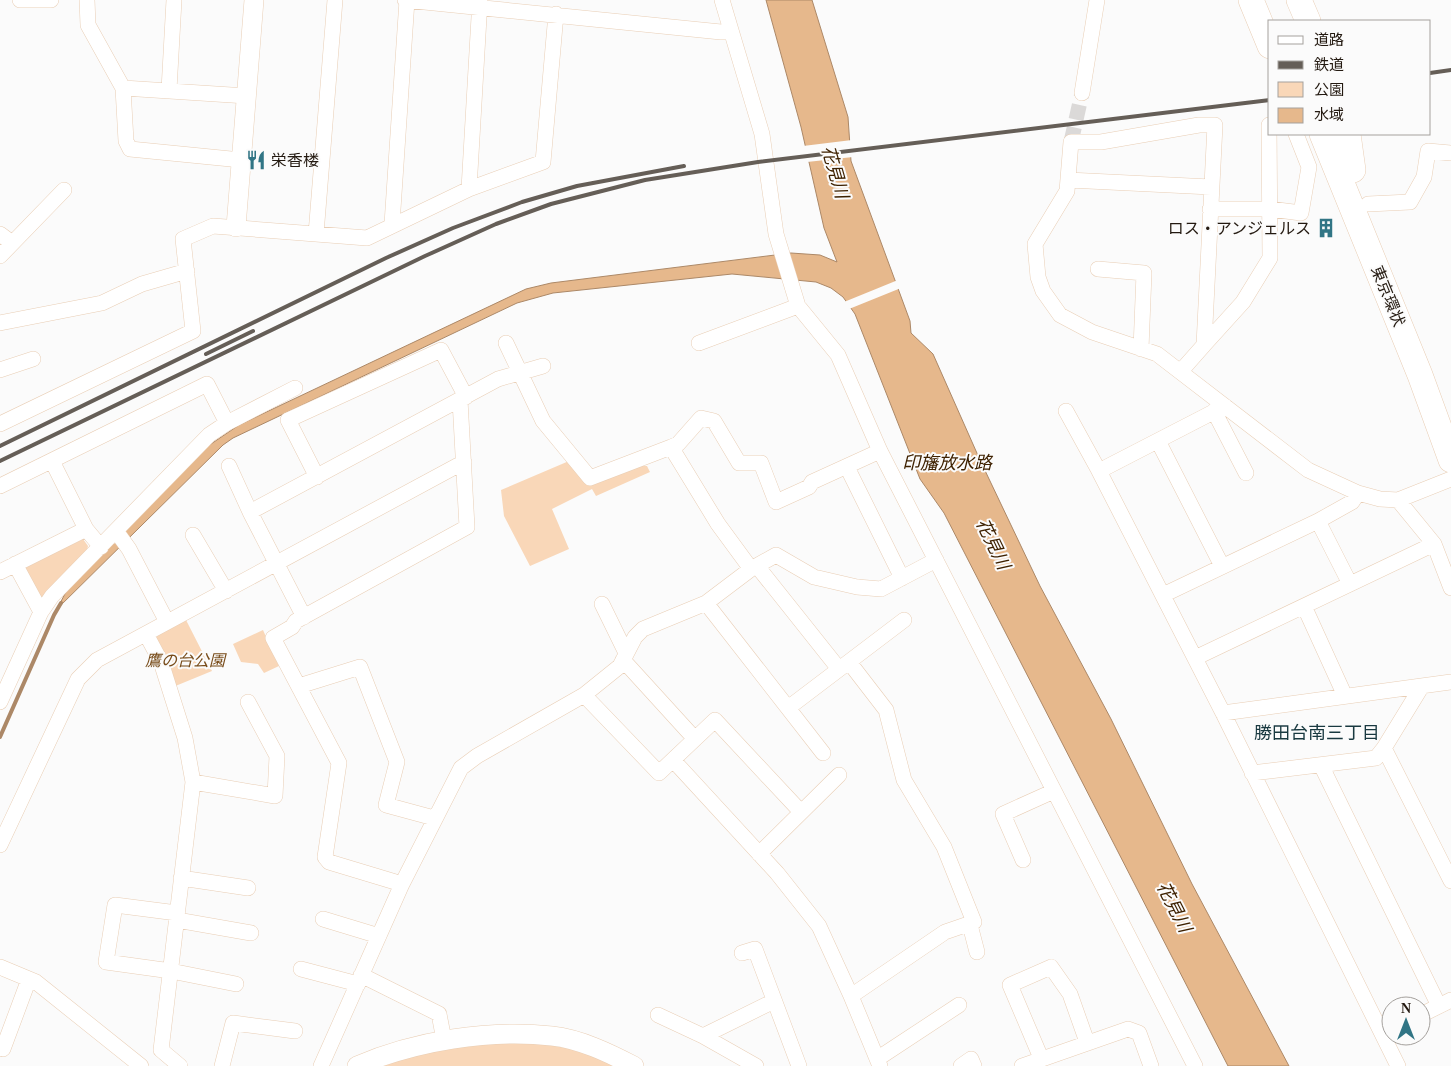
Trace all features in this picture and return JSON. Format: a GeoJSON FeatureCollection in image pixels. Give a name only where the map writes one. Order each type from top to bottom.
{"type":"FeatureCollection","features":[{"type":"Feature","properties":{"kind":"highway"},"geometry":{"type":"LineString","coordinates":[[1251,0],[1268,41]]}},
{"type":"Feature","properties":{"kind":"highway"},"geometry":{"type":"LineString","coordinates":[[1265,0],[1274,20]]}},
{"type":"Feature","properties":{"kind":"highway"},"geometry":{"type":"LineString","coordinates":[[1284,0],[1292,20]]}},
{"type":"Feature","properties":{"kind":"highway"},"geometry":{"type":"LineString","coordinates":[[1299,0],[1308,20]]}},
{"type":"Feature","properties":{"kind":"highway"},"geometry":{"type":"LineString","coordinates":[[1313,135],[1347,172]]}},
{"type":"Feature","properties":{"kind":"highway","name":"東京環状"},"geometry":{"type":"LineString","coordinates":[[1323,135],[1368,204],[1451,414]]}},
{"type":"Feature","properties":{"kind":"highway","name":"東京環状"},"geometry":{"type":"LineString","coordinates":[[1338,135],[1347,172],[1451,460]]}},
{"type":"Feature","properties":{"kind":"highway"},"geometry":{"type":"LineString","coordinates":[[1347,172],[1348,135]]}},
{"type":"Feature","properties":{"kind":"street"},"geometry":{"type":"LineString","coordinates":[[20,0],[51,0]]}},
{"type":"Feature","properties":{"kind":"street"},"geometry":{"type":"LineString","coordinates":[[87,0],[88,25],[123,88],[126,141],[130,149],[241,160]]}},
{"type":"Feature","properties":{"kind":"street"},"geometry":{"type":"LineString","coordinates":[[169,90],[174,0]]}},
{"type":"Feature","properties":{"kind":"street"},"geometry":{"type":"LineString","coordinates":[[236,227],[254,0]]}},
{"type":"Feature","properties":{"kind":"street"},"geometry":{"type":"LineString","coordinates":[[316,234],[335,0]]}},
{"type":"Feature","properties":{"kind":"street"},"geometry":{"type":"LineString","coordinates":[[392,224],[406,0],[480,4],[721,32],[731,31]]}},
{"type":"Feature","properties":{"kind":"street"},"geometry":{"type":"LineString","coordinates":[[722,0],[762,134],[776,234],[798,306],[838,356],[880,451],[1195,1066]]}},
{"type":"Feature","properties":{"kind":"street"},"geometry":{"type":"LineString","coordinates":[[1082,93],[1097,0]]}},
{"type":"Feature","properties":{"kind":"street"},"geometry":{"type":"LineString","coordinates":[[469,189],[480,4]]}},
{"type":"Feature","properties":{"kind":"street"},"geometry":{"type":"LineString","coordinates":[[0,424],[193,331],[183,239],[213,226],[367,238],[392,224],[469,189],[543,162],[556,14]]}},
{"type":"Feature","properties":{"kind":"street"},"geometry":{"type":"LineString","coordinates":[[123,88],[246,96]]}},
{"type":"Feature","properties":{"kind":"street"},"geometry":{"type":"LineString","coordinates":[[1204,345],[1215,125],[1199,125],[1102,142],[1071,142],[1067,191],[1035,244],[1038,277],[1043,291],[1060,315],[1076,324],[1157,354],[1181,371],[1219,409],[1308,470],[1358,492],[1380,499],[1398,500],[1451,479]]}},
{"type":"Feature","properties":{"kind":"street"},"geometry":{"type":"LineString","coordinates":[[1181,371],[1243,302],[1270,258],[1269,135]]}},
{"type":"Feature","properties":{"kind":"street"},"geometry":{"type":"LineString","coordinates":[[1210,209],[1270,210],[1301,213],[1309,168],[1296,135]]}},
{"type":"Feature","properties":{"kind":"street"},"geometry":{"type":"LineString","coordinates":[[1368,204],[1410,202],[1424,177],[1428,151],[1451,153]]}},
{"type":"Feature","properties":{"kind":"street"},"geometry":{"type":"LineString","coordinates":[[1068,180],[1212,187]]}},
{"type":"Feature","properties":{"kind":"street"},"geometry":{"type":"LineString","coordinates":[[0,256],[64,190]]}},
{"type":"Feature","properties":{"kind":"street"},"geometry":{"type":"LineString","coordinates":[[0,234],[12,244]]}},
{"type":"Feature","properties":{"kind":"street"},"geometry":{"type":"LineString","coordinates":[[1098,269],[1144,273],[1141,349]]}},
{"type":"Feature","properties":{"kind":"street"},"geometry":{"type":"LineString","coordinates":[[0,323],[102,303],[142,284],[187,271]]}},
{"type":"Feature","properties":{"kind":"street"},"geometry":{"type":"LineString","coordinates":[[699,343],[798,306]]}},
{"type":"Feature","properties":{"kind":"street"},"geometry":{"type":"LineString","coordinates":[[506,343],[543,421],[590,478],[678,444],[701,418],[714,421],[739,463],[761,463],[776,502],[809,487],[812,482],[880,451]]}},
{"type":"Feature","properties":{"kind":"street"},"geometry":{"type":"LineString","coordinates":[[316,477],[288,420],[441,350],[463,398],[467,527],[304,616],[296,621],[292,627],[273,638],[339,763],[325,857],[329,862],[402,884]]}},
{"type":"Feature","properties":{"kind":"street"},"geometry":{"type":"LineString","coordinates":[[0,370],[33,359]]}},
{"type":"Feature","properties":{"kind":"street"},"geometry":{"type":"LineString","coordinates":[[250,512],[498,379],[543,366]]}},
{"type":"Feature","properties":{"kind":"street"},"geometry":{"type":"LineString","coordinates":[[0,486],[207,384],[227,423]]}},
{"type":"Feature","properties":{"kind":"street"},"geometry":{"type":"LineString","coordinates":[[0,702],[41,612],[52,596],[100,547],[118,533],[209,434],[294,388]]}},
{"type":"Feature","properties":{"kind":"street"},"geometry":{"type":"LineString","coordinates":[[1099,471],[1219,409]]}},
{"type":"Feature","properties":{"kind":"street"},"geometry":{"type":"LineString","coordinates":[[1219,409],[1246,473]]}},
{"type":"Feature","properties":{"kind":"street"},"geometry":{"type":"LineString","coordinates":[[1066,410],[1163,595],[1252,773],[1381,1022]]}},
{"type":"Feature","properties":{"kind":"street"},"geometry":{"type":"LineString","coordinates":[[1158,441],[1222,566]]}},
{"type":"Feature","properties":{"kind":"street"},"geometry":{"type":"LineString","coordinates":[[671,447],[718,524],[754,568],[886,710],[904,780],[944,847],[974,922],[945,932],[851,996]]}},
{"type":"Feature","properties":{"kind":"street"},"geometry":{"type":"LineString","coordinates":[[52,461],[86,529],[100,547]]}},
{"type":"Feature","properties":{"kind":"street"},"geometry":{"type":"LineString","coordinates":[[0,845],[78,679],[97,660],[464,462]]}},
{"type":"Feature","properties":{"kind":"street"},"geometry":{"type":"LineString","coordinates":[[229,466],[250,512],[304,616]]}},
{"type":"Feature","properties":{"kind":"street"},"geometry":{"type":"LineString","coordinates":[[847,467],[902,578]]}},
{"type":"Feature","properties":{"kind":"street"},"geometry":{"type":"LineString","coordinates":[[1163,595],[1318,521],[1352,502],[1358,492]]}},
{"type":"Feature","properties":{"kind":"street"},"geometry":{"type":"LineString","coordinates":[[1398,500],[1434,544],[1451,588]]}},
{"type":"Feature","properties":{"kind":"street"},"geometry":{"type":"LineString","coordinates":[[1318,521],[1350,584]]}},
{"type":"Feature","properties":{"kind":"street"},"geometry":{"type":"LineString","coordinates":[[0,572],[86,529]]}},
{"type":"Feature","properties":{"kind":"street"},"geometry":{"type":"LineString","coordinates":[[118,533],[129,549],[167,622]]}},
{"type":"Feature","properties":{"kind":"street"},"geometry":{"type":"LineString","coordinates":[[193,534],[226,591]]}},
{"type":"Feature","properties":{"kind":"street"},"geometry":{"type":"LineString","coordinates":[[1195,658],[1434,544]]}},
{"type":"Feature","properties":{"kind":"street"},"geometry":{"type":"LineString","coordinates":[[321,1066],[402,884],[461,768],[477,756],[584,694],[620,666],[635,637],[643,629],[706,603],[754,568],[776,555],[814,577],[867,589],[881,589],[936,560]]}},
{"type":"Feature","properties":{"kind":"street"},"geometry":{"type":"LineString","coordinates":[[16,564],[41,612]]}},
{"type":"Feature","properties":{"kind":"street"},"geometry":{"type":"LineString","coordinates":[[706,603],[823,753]]}},
{"type":"Feature","properties":{"kind":"street"},"geometry":{"type":"LineString","coordinates":[[602,604],[625,657],[695,740]]}},
{"type":"Feature","properties":{"kind":"street"},"geometry":{"type":"LineString","coordinates":[[1304,606],[1345,696]]}},
{"type":"Feature","properties":{"kind":"street"},"geometry":{"type":"LineString","coordinates":[[788,708],[904,620]]}},
{"type":"Feature","properties":{"kind":"street"},"geometry":{"type":"LineString","coordinates":[[146,634],[161,662],[185,738],[192,782],[161,1050],[180,1066]]}},
{"type":"Feature","properties":{"kind":"street"},"geometry":{"type":"LineString","coordinates":[[299,686],[360,667],[397,762],[386,805],[434,818]]}},
{"type":"Feature","properties":{"kind":"street"},"geometry":{"type":"LineString","coordinates":[[1223,713],[1451,682]]}},
{"type":"Feature","properties":{"kind":"street"},"geometry":{"type":"LineString","coordinates":[[1252,773],[1376,758],[1422,686]]}},
{"type":"Feature","properties":{"kind":"street"},"geometry":{"type":"LineString","coordinates":[[584,694],[658,773],[715,720],[801,812]]}},
{"type":"Feature","properties":{"kind":"street"},"geometry":{"type":"LineString","coordinates":[[192,782],[275,796],[276,756],[248,702]]}},
{"type":"Feature","properties":{"kind":"street"},"geometry":{"type":"LineString","coordinates":[[1384,748],[1451,880]]}},
{"type":"Feature","properties":{"kind":"street"},"geometry":{"type":"LineString","coordinates":[[673,760],[759,854],[818,926],[879,1062],[959,1005]]}},
{"type":"Feature","properties":{"kind":"street"},"geometry":{"type":"LineString","coordinates":[[1321,765],[1445,1003],[1431,1010]]}},
{"type":"Feature","properties":{"kind":"street"},"geometry":{"type":"LineString","coordinates":[[759,854],[839,775]]}},
{"type":"Feature","properties":{"kind":"street"},"geometry":{"type":"LineString","coordinates":[[1023,860],[1003,814],[1054,791]]}},
{"type":"Feature","properties":{"kind":"street"},"geometry":{"type":"LineString","coordinates":[[181,878],[248,888]]}},
{"type":"Feature","properties":{"kind":"street"},"geometry":{"type":"LineString","coordinates":[[236,984],[171,971],[106,962],[115,905],[177,916],[251,933]]}},
{"type":"Feature","properties":{"kind":"street"},"geometry":{"type":"LineString","coordinates":[[323,919],[379,936]]}},
{"type":"Feature","properties":{"kind":"street"},"geometry":{"type":"LineString","coordinates":[[970,924],[977,952]]}},
{"type":"Feature","properties":{"kind":"street"},"geometry":{"type":"LineString","coordinates":[[742,953],[755,949],[799,1066]]}},
{"type":"Feature","properties":{"kind":"street"},"geometry":{"type":"LineString","coordinates":[[0,966],[29,979],[141,1066]]}},
{"type":"Feature","properties":{"kind":"street"},"geometry":{"type":"LineString","coordinates":[[1041,1058],[1010,985],[1051,967],[1070,994],[1087,1042]]}},
{"type":"Feature","properties":{"kind":"street"},"geometry":{"type":"LineString","coordinates":[[301,969],[360,979],[439,1014],[444,1040]]}},
{"type":"Feature","properties":{"kind":"street"},"geometry":{"type":"LineString","coordinates":[[2,1049],[29,979]]}},
{"type":"Feature","properties":{"kind":"street"},"geometry":{"type":"LineString","coordinates":[[703,1036],[774,1000]]}},
{"type":"Feature","properties":{"kind":"street"},"geometry":{"type":"LineString","coordinates":[[658,1015],[703,1036],[756,1066]]}},
{"type":"Feature","properties":{"kind":"street"},"geometry":{"type":"LineString","coordinates":[[222,1066],[233,1023],[295,1031]]}},
{"type":"Feature","properties":{"kind":"street"},"geometry":{"type":"LineString","coordinates":[[1022,1066],[1087,1042],[1128,1030],[1139,1033],[1151,1066]]}},
{"type":"Feature","properties":{"kind":"street"},"geometry":{"type":"LineString","coordinates":[[357,1066],[435,1040],[514,1035],[552,1036],[594,1047],[634,1066]]}},
{"type":"Feature","properties":{"kind":"street"},"geometry":{"type":"LineString","coordinates":[[1391,1046],[1398,1066]]}},
{"type":"Feature","properties":{"kind":"street"},"geometry":{"type":"LineString","coordinates":[[961,1066],[971,1059],[974,1066]]}},
{"type":"Feature","properties":{"kind":"green space"},"geometry":{"type":"Polygon","coordinates":[[[569,461],[590,484],[633,466],[647,466],[650,472],[596,496],[592,489],[552,509],[569,549],[530,566],[504,516],[501,490],[569,461]]]}},
{"type":"Feature","properties":{"kind":"green space"},"geometry":{"type":"Polygon","coordinates":[[[83,539],[88,546],[87,550],[47,594],[38,600],[22,568],[83,539]]]}},
{"type":"Feature","properties":{"kind":"green space","name":"鷹の台公園"},"geometry":{"type":"Polygon","coordinates":[[[186,620],[212,671],[173,687],[154,641],[158,635],[186,620]]]}},
{"type":"Feature","properties":{"kind":"green space"},"geometry":{"type":"Polygon","coordinates":[[[263,630],[279,666],[264,673],[258,664],[241,662],[233,644],[263,630]]]}},
{"type":"Feature","properties":{"kind":"green space"},"geometry":{"type":"Polygon","coordinates":[[[513,1042],[566,1048],[591,1055],[616,1066],[379,1066],[436,1048],[513,1042]]]}},
{"type":"Feature","properties":{"kind":"water","name":"印旛放水路"},"geometry":{"type":"Polygon","coordinates":[[[766,0],[812,0],[848,117],[851,161],[910,321],[911,333],[933,354],[980,460],[1040,586],[1111,719],[1192,884],[1289,1066],[1228,1066],[944,513],[920,479],[855,314],[843,297],[831,288],[816,282],[732,274],[553,293],[517,303],[233,438],[223,445],[57,609],[67,590],[208,446],[239,425],[526,289],[551,283],[791,253],[820,255],[837,262],[824,228],[801,127],[766,0]]]}},
{"type":"Feature","properties":{"kind":"pier"},"geometry":{"type":"Polygon","coordinates":[[[852,140],[853,157],[807,162],[803,146],[852,140]]]}},
{"type":"Feature","properties":{"kind":"pier"},"geometry":{"type":"Polygon","coordinates":[[[898,280],[901,288],[849,309],[844,302],[898,280]]]}},
{"type":"Feature","properties":{"kind":"waterway"},"geometry":{"type":"LineString","coordinates":[[0,737],[61,603]]}},
{"type":"Feature","properties":{"kind":"tunnel"},"geometry":{"type":"LineString","coordinates":[[1071,142],[1082,93]]}},
{"type":"Feature","properties":{"kind":"railway"},"geometry":{"type":"LineString","coordinates":[[1431,73],[1451,70]]}},
{"type":"Feature","properties":{"kind":"railway"},"geometry":{"type":"LineString","coordinates":[[0,461],[425,256],[496,224],[551,204],[645,180],[758,162],[1268,100]]}},
{"type":"Feature","properties":{"kind":"railway"},"geometry":{"type":"LineString","coordinates":[[0,446],[386,258],[453,228],[522,202],[577,186],[684,166]]}},
{"type":"Feature","properties":{"kind":"railway"},"geometry":{"type":"LineString","coordinates":[[206,354],[253,331]]}},
{"type":"Feature","properties":{"kind":"place","name":"栄香楼"},"geometry":{"type":"Point","coordinates":[256,160]}},
{"type":"Feature","properties":{"kind":"place","name":"ロス・アンジェルス"},"geometry":{"type":"Point","coordinates":[1326,228]}},
{"type":"Feature","properties":{"kind":"district","name":"勝田台南三丁目"},"geometry":{"type":"Point","coordinates":[1317,733]}},
{"type":"Feature","properties":{"kind":"water label","name":"花見川"},"geometry":{"type":"Point","coordinates":[835,172]}},
{"type":"Feature","properties":{"kind":"water label","name":"花見川"},"geometry":{"type":"Point","coordinates":[993,544]}},
{"type":"Feature","properties":{"kind":"water label","name":"花見川"},"geometry":{"type":"Point","coordinates":[1174,907]}}]}
